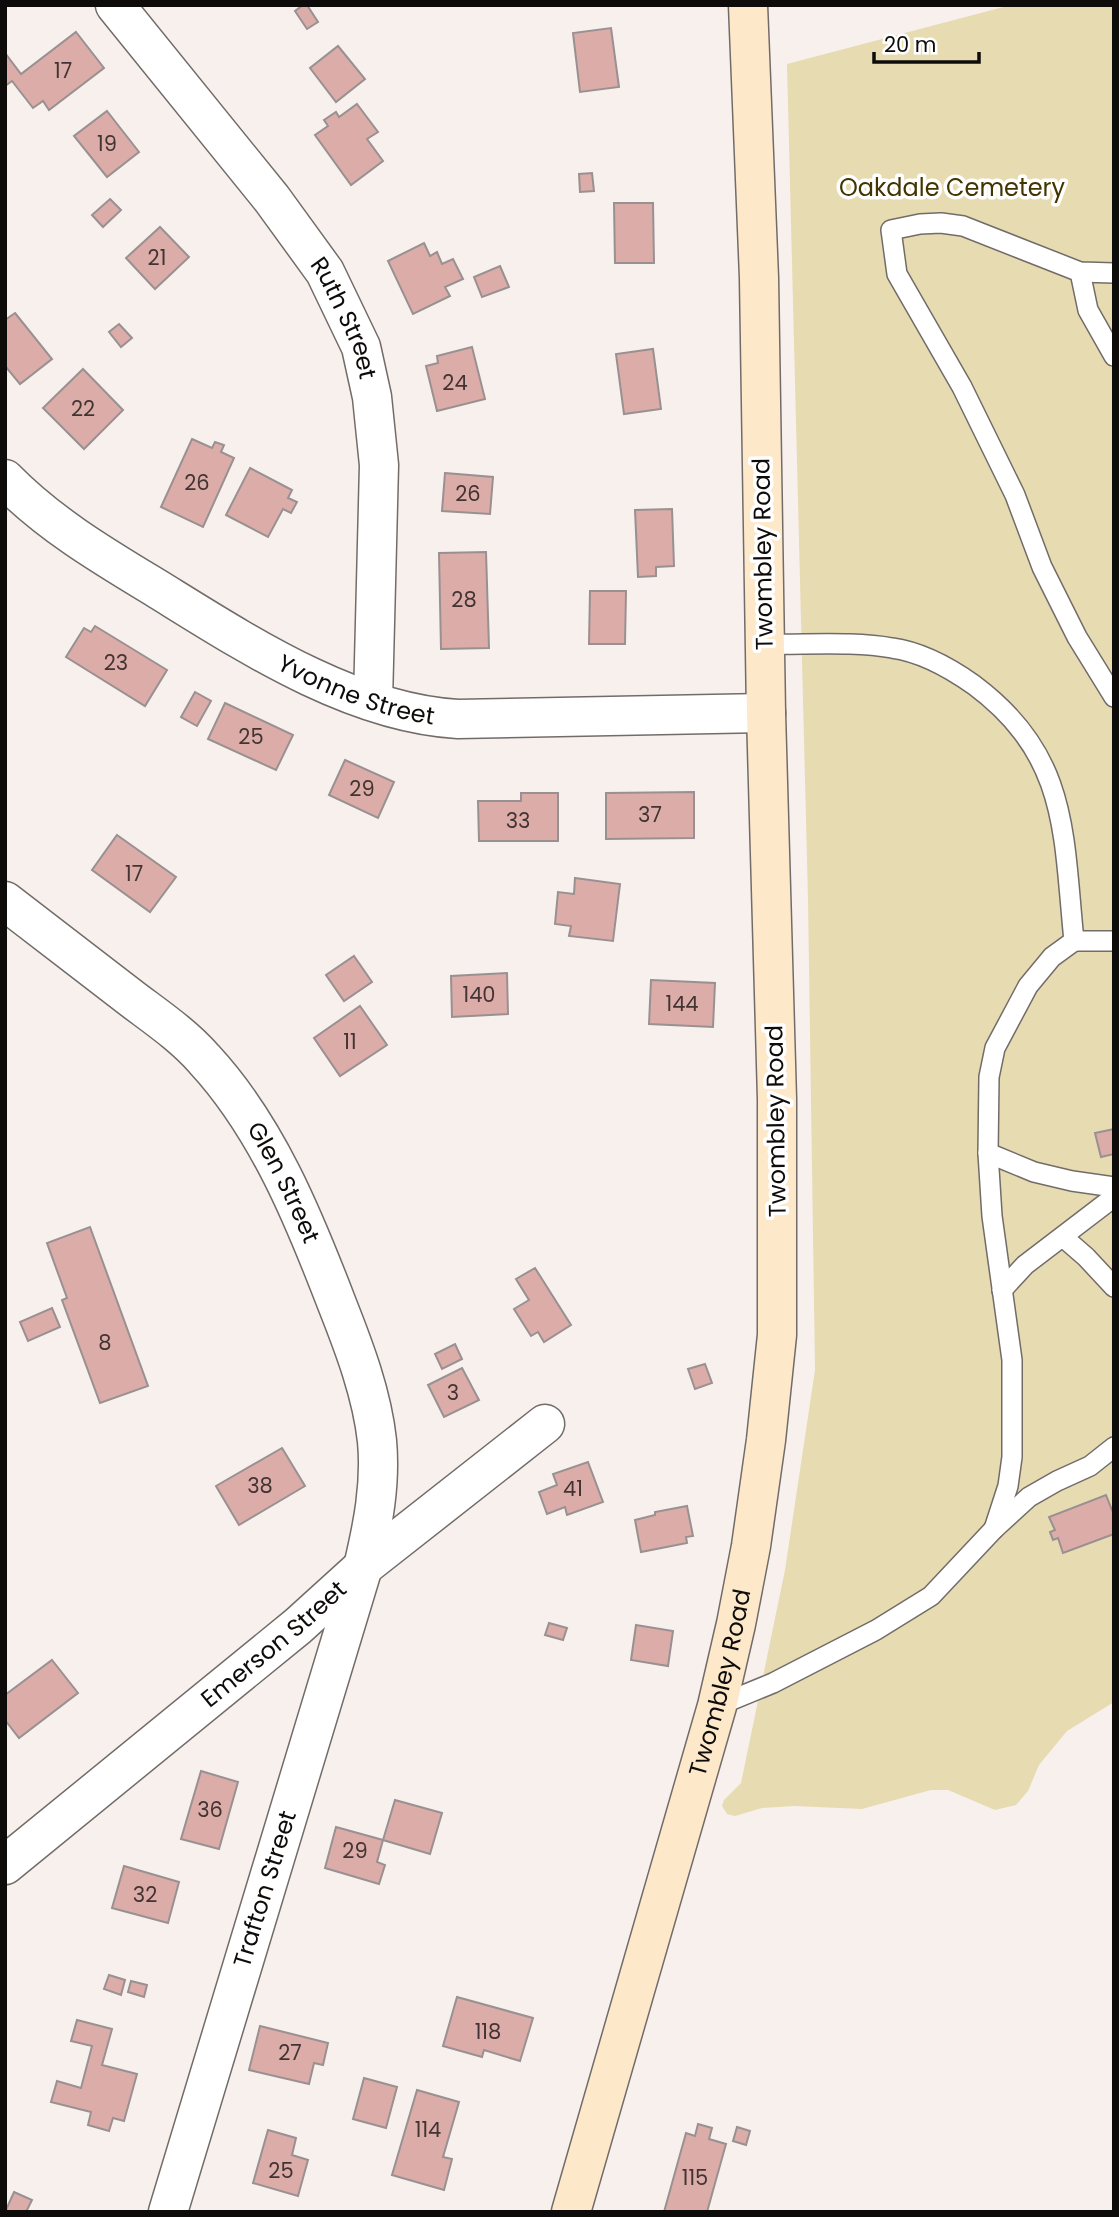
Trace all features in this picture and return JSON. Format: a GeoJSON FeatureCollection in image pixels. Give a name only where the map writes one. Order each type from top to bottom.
{"type":"FeatureCollection","features":[{"type":"Feature","properties":{"kind":"street","name":"Ruth Street"},"geometry":{"type":"LineString","coordinates":[[115,5],[272,199],[310,251],[336,292],[361,347],[372,397],[379,465],[373,701]]}},
{"type":"Feature","properties":{"kind":"street","name":"Twombley Road"},"geometry":{"type":"LineString","coordinates":[[571,2212],[717,1706],[751,1546],[777,1335],[777,1099],[766,713],[759,278],[748,5]]}},
{"type":"Feature","properties":{"kind":"street","name":"Yvonne Street"},"geometry":{"type":"LineString","coordinates":[[5,479],[45,516],[95,551],[218,626],[317,678],[373,701],[434,718],[457,719],[766,713]]}},
{"type":"Feature","properties":{"kind":"street","name":"Glen Street"},"geometry":{"type":"LineString","coordinates":[[5,901],[175,1032],[219,1075],[253,1121],[286,1186],[324,1272],[355,1351],[370,1408],[379,1477],[374,1519],[363,1567]]}},
{"type":"Feature","properties":{"kind":"street","name":"Emerson Street"},"geometry":{"type":"LineString","coordinates":[[5,1865],[298,1626],[363,1567],[545,1424]]}},
{"type":"Feature","properties":{"kind":"street","name":"Trafton Street"},"geometry":{"type":"LineString","coordinates":[[168,2212],[363,1567]]}},
{"type":"Feature","properties":{"kind":"lane"},"geometry":{"type":"LineString","coordinates":[[1114,273],[1080,272],[963,226],[920,224],[891,230],[897,274],[962,387],[1015,495],[1042,566],[1077,637],[1114,697]]}},
{"type":"Feature","properties":{"kind":"lane"},"geometry":{"type":"LineString","coordinates":[[1080,272],[1088,310],[1114,356]]}},
{"type":"Feature","properties":{"kind":"lane"},"geometry":{"type":"LineString","coordinates":[[765,644],[892,648],[919,655],[955,672],[987,695],[1016,722],[1050,778],[1060,813],[1074,941]]}},
{"type":"Feature","properties":{"kind":"lane"},"geometry":{"type":"LineString","coordinates":[[994,1529],[1008,1486],[1012,1457],[1012,1360],[992,1216],[988,1153],[989,1077],[995,1048],[1011,1015],[1028,986],[1052,957],[1074,941],[1114,941]]}},
{"type":"Feature","properties":{"kind":"lane"},"geometry":{"type":"LineString","coordinates":[[988,1153],[1034,1172],[1114,1187]]}},
{"type":"Feature","properties":{"kind":"lane"},"geometry":{"type":"LineString","coordinates":[[1002,1290],[1025,1265],[1114,1197]]}},
{"type":"Feature","properties":{"kind":"lane"},"geometry":{"type":"LineString","coordinates":[[1063,1237],[1114,1287]]}},
{"type":"Feature","properties":{"kind":"lane"},"geometry":{"type":"LineString","coordinates":[[717,1706],[773,1683],[876,1630],[931,1596],[994,1529],[1029,1497],[1090,1466],[1114,1447]]}},
{"type":"Feature","properties":{"kind":"green space","name":"Oakdale Cemetery"},"geometry":{"type":"Polygon","coordinates":[[[1011,5],[1114,5],[1114,1702],[1067,1731],[1039,1765],[1028,1791],[1016,1805],[995,1810],[948,1790],[931,1790],[862,1809],[794,1806],[762,1808],[735,1816],[727,1814],[722,1806],[724,1800],[741,1783],[785,1570],[815,1370],[808,899],[787,64],[1011,5]]]}},
{"type":"Feature","properties":{"kind":"building"},"geometry":{"type":"Polygon","coordinates":[[[307,5],[318,22],[307,29],[295,11],[307,5]]]}},
{"type":"Feature","properties":{"kind":"building"},"geometry":{"type":"Polygon","coordinates":[[[611,28],[619,87],[580,92],[573,33],[611,28]]]}},
{"type":"Feature","properties":{"kind":"building"},"geometry":{"type":"Polygon","coordinates":[[[76,32],[104,68],[49,110],[43,101],[33,108],[12,81],[5,86],[5,53],[21,74],[76,32]]]}},
{"type":"Feature","properties":{"kind":"building"},"geometry":{"type":"Polygon","coordinates":[[[338,46],[365,79],[336,102],[310,68],[338,46]]]}},
{"type":"Feature","properties":{"kind":"building"},"geometry":{"type":"Polygon","coordinates":[[[357,104],[378,132],[367,139],[383,161],[351,185],[315,135],[328,126],[324,120],[336,112],[339,117],[357,104]]]}},
{"type":"Feature","properties":{"kind":"building"},"geometry":{"type":"Polygon","coordinates":[[[107,111],[139,152],[107,177],[74,136],[107,111]]]}},
{"type":"Feature","properties":{"kind":"building"},"geometry":{"type":"Polygon","coordinates":[[[592,173],[594,191],[580,192],[579,174],[592,173]]]}},
{"type":"Feature","properties":{"kind":"building"},"geometry":{"type":"Polygon","coordinates":[[[110,199],[121,210],[103,227],[92,215],[110,199]]]}},
{"type":"Feature","properties":{"kind":"building"},"geometry":{"type":"Polygon","coordinates":[[[614,203],[653,203],[654,263],[615,263],[614,203]]]}},
{"type":"Feature","properties":{"kind":"building"},"geometry":{"type":"Polygon","coordinates":[[[160,227],[189,257],[155,289],[126,258],[160,227]]]}},
{"type":"Feature","properties":{"kind":"building"},"geometry":{"type":"Polygon","coordinates":[[[424,243],[430,256],[437,252],[442,264],[453,259],[463,279],[445,287],[450,296],[413,314],[388,261],[424,243]]]}},
{"type":"Feature","properties":{"kind":"building"},"geometry":{"type":"Polygon","coordinates":[[[500,266],[509,287],[482,297],[474,277],[500,266]]]}},
{"type":"Feature","properties":{"kind":"building"},"geometry":{"type":"Polygon","coordinates":[[[15,313],[52,359],[20,384],[5,366],[5,320],[15,313]]]}},
{"type":"Feature","properties":{"kind":"building"},"geometry":{"type":"Polygon","coordinates":[[[119,324],[132,338],[121,347],[109,332],[119,324]]]}},
{"type":"Feature","properties":{"kind":"building"},"geometry":{"type":"Polygon","coordinates":[[[472,347],[485,399],[437,411],[426,366],[438,363],[437,356],[472,347]]]}},
{"type":"Feature","properties":{"kind":"building"},"geometry":{"type":"Polygon","coordinates":[[[653,349],[661,409],[624,414],[616,354],[653,349]]]}},
{"type":"Feature","properties":{"kind":"building"},"geometry":{"type":"Polygon","coordinates":[[[83,369],[123,410],[84,449],[43,408],[83,369]]]}},
{"type":"Feature","properties":{"kind":"building"},"geometry":{"type":"Polygon","coordinates":[[[192,439],[212,448],[215,442],[224,445],[221,452],[234,458],[203,527],[161,507],[192,439]]]}},
{"type":"Feature","properties":{"kind":"building"},"geometry":{"type":"Polygon","coordinates":[[[250,468],[292,490],[288,498],[297,502],[291,513],[283,509],[268,537],[226,515],[250,468]]]}},
{"type":"Feature","properties":{"kind":"building"},"geometry":{"type":"Polygon","coordinates":[[[445,473],[493,477],[490,514],[442,511],[445,473]]]}},
{"type":"Feature","properties":{"kind":"building"},"geometry":{"type":"Polygon","coordinates":[[[672,509],[674,566],[656,567],[656,576],[638,577],[635,510],[672,509]]]}},
{"type":"Feature","properties":{"kind":"building"},"geometry":{"type":"Polygon","coordinates":[[[486,552],[489,648],[441,649],[439,553],[486,552]]]}},
{"type":"Feature","properties":{"kind":"building"},"geometry":{"type":"Polygon","coordinates":[[[590,591],[626,591],[625,644],[589,644],[590,591]]]}},
{"type":"Feature","properties":{"kind":"building"},"geometry":{"type":"Polygon","coordinates":[[[95,626],[167,670],[145,706],[66,657],[84,628],[91,632],[95,626]]]}},
{"type":"Feature","properties":{"kind":"building"},"geometry":{"type":"Polygon","coordinates":[[[195,692],[211,701],[197,726],[181,717],[195,692]]]}},
{"type":"Feature","properties":{"kind":"building"},"geometry":{"type":"Polygon","coordinates":[[[225,703],[293,735],[276,770],[208,739],[225,703]]]}},
{"type":"Feature","properties":{"kind":"building"},"geometry":{"type":"Polygon","coordinates":[[[345,760],[394,782],[378,818],[329,795],[345,760]]]}},
{"type":"Feature","properties":{"kind":"building"},"geometry":{"type":"Polygon","coordinates":[[[694,792],[694,838],[606,839],[606,793],[694,792]]]}},
{"type":"Feature","properties":{"kind":"building"},"geometry":{"type":"Polygon","coordinates":[[[521,793],[558,793],[558,841],[479,841],[478,801],[521,801],[521,793]]]}},
{"type":"Feature","properties":{"kind":"building"},"geometry":{"type":"Polygon","coordinates":[[[117,835],[176,877],[150,912],[92,870],[117,835]]]}},
{"type":"Feature","properties":{"kind":"building"},"geometry":{"type":"Polygon","coordinates":[[[575,878],[620,884],[613,941],[569,936],[571,926],[555,924],[558,892],[574,894],[575,878]]]}},
{"type":"Feature","properties":{"kind":"building"},"geometry":{"type":"Polygon","coordinates":[[[354,956],[372,982],[344,1001],[326,975],[354,956]]]}},
{"type":"Feature","properties":{"kind":"building"},"geometry":{"type":"Polygon","coordinates":[[[507,973],[508,1014],[452,1017],[451,976],[507,973]]]}},
{"type":"Feature","properties":{"kind":"building"},"geometry":{"type":"Polygon","coordinates":[[[651,980],[715,983],[713,1027],[649,1024],[651,980]]]}},
{"type":"Feature","properties":{"kind":"building"},"geometry":{"type":"Polygon","coordinates":[[[360,1006],[387,1045],[340,1076],[314,1038],[360,1006]]]}},
{"type":"Feature","properties":{"kind":"building"},"geometry":{"type":"Polygon","coordinates":[[[1114,1129],[1114,1154],[1101,1157],[1095,1133],[1114,1129]]]}},
{"type":"Feature","properties":{"kind":"building"},"geometry":{"type":"Polygon","coordinates":[[[90,1227],[148,1386],[100,1403],[62,1300],[67,1298],[47,1243],[90,1227]]]}},
{"type":"Feature","properties":{"kind":"building"},"geometry":{"type":"Polygon","coordinates":[[[535,1268],[571,1325],[544,1342],[538,1332],[531,1336],[514,1309],[529,1300],[516,1279],[535,1268]]]}},
{"type":"Feature","properties":{"kind":"building"},"geometry":{"type":"Polygon","coordinates":[[[52,1308],[60,1327],[28,1341],[20,1322],[52,1308]]]}},
{"type":"Feature","properties":{"kind":"building"},"geometry":{"type":"Polygon","coordinates":[[[455,1344],[462,1359],[442,1369],[435,1354],[455,1344]]]}},
{"type":"Feature","properties":{"kind":"building"},"geometry":{"type":"Polygon","coordinates":[[[705,1364],[712,1383],[695,1389],[688,1369],[705,1364]]]}},
{"type":"Feature","properties":{"kind":"building"},"geometry":{"type":"Polygon","coordinates":[[[462,1368],[479,1400],[444,1417],[428,1385],[462,1368]]]}},
{"type":"Feature","properties":{"kind":"building"},"geometry":{"type":"Polygon","coordinates":[[[282,1448],[305,1486],[239,1525],[216,1486],[282,1448]]]}},
{"type":"Feature","properties":{"kind":"building"},"geometry":{"type":"Polygon","coordinates":[[[588,1462],[603,1502],[567,1515],[565,1507],[547,1514],[539,1492],[557,1485],[553,1474],[588,1462]]]}},
{"type":"Feature","properties":{"kind":"building"},"geometry":{"type":"Polygon","coordinates":[[[1106,1495],[1112,1510],[1114,1509],[1114,1534],[1063,1553],[1058,1538],[1053,1540],[1050,1532],[1055,1530],[1049,1517],[1106,1495]]]}},
{"type":"Feature","properties":{"kind":"building"},"geometry":{"type":"Polygon","coordinates":[[[687,1506],[693,1536],[686,1537],[687,1543],[641,1552],[635,1520],[655,1515],[655,1512],[687,1506]]]}},
{"type":"Feature","properties":{"kind":"building"},"geometry":{"type":"Polygon","coordinates":[[[549,1623],[567,1628],[563,1640],[545,1635],[549,1623]]]}},
{"type":"Feature","properties":{"kind":"building"},"geometry":{"type":"Polygon","coordinates":[[[636,1625],[673,1631],[668,1666],[631,1660],[636,1625]]]}},
{"type":"Feature","properties":{"kind":"building"},"geometry":{"type":"Polygon","coordinates":[[[52,1660],[78,1693],[19,1738],[5,1720],[5,1695],[52,1660]]]}},
{"type":"Feature","properties":{"kind":"building"},"geometry":{"type":"Polygon","coordinates":[[[201,1771],[238,1782],[219,1849],[181,1839],[201,1771]]]}},
{"type":"Feature","properties":{"kind":"building"},"geometry":{"type":"Polygon","coordinates":[[[395,1800],[442,1813],[430,1854],[383,1840],[395,1800]]]}},
{"type":"Feature","properties":{"kind":"building"},"geometry":{"type":"Polygon","coordinates":[[[336,1827],[383,1840],[377,1862],[385,1865],[379,1884],[325,1868],[336,1827]]]}},
{"type":"Feature","properties":{"kind":"building"},"geometry":{"type":"Polygon","coordinates":[[[124,1866],[179,1882],[168,1923],[112,1908],[124,1866]]]}},
{"type":"Feature","properties":{"kind":"building"},"geometry":{"type":"Polygon","coordinates":[[[109,1975],[125,1980],[121,1995],[104,1989],[109,1975]]]}},
{"type":"Feature","properties":{"kind":"building"},"geometry":{"type":"Polygon","coordinates":[[[131,1981],[147,1985],[144,1997],[128,1992],[131,1981]]]}},
{"type":"Feature","properties":{"kind":"building"},"geometry":{"type":"Polygon","coordinates":[[[457,1997],[533,2018],[520,2061],[484,2050],[482,2057],[443,2046],[457,1997]]]}},
{"type":"Feature","properties":{"kind":"building"},"geometry":{"type":"Polygon","coordinates":[[[77,2020],[112,2029],[102,2065],[137,2074],[124,2121],[113,2118],[109,2131],[88,2125],[91,2112],[51,2102],[57,2081],[81,2088],[92,2046],[71,2041],[77,2020]]]}},
{"type":"Feature","properties":{"kind":"building"},"geometry":{"type":"Polygon","coordinates":[[[260,2026],[328,2043],[323,2065],[314,2063],[309,2084],[249,2070],[260,2026]]]}},
{"type":"Feature","properties":{"kind":"building"},"geometry":{"type":"Polygon","coordinates":[[[364,2078],[397,2087],[386,2128],[353,2119],[364,2078]]]}},
{"type":"Feature","properties":{"kind":"building"},"geometry":{"type":"Polygon","coordinates":[[[417,2090],[459,2102],[443,2157],[452,2159],[444,2190],[392,2175],[417,2090]]]}},
{"type":"Feature","properties":{"kind":"building"},"geometry":{"type":"Polygon","coordinates":[[[698,2124],[712,2128],[709,2139],[726,2144],[707,2212],[664,2212],[686,2133],[695,2136],[698,2124]]]}},
{"type":"Feature","properties":{"kind":"building"},"geometry":{"type":"Polygon","coordinates":[[[737,2127],[750,2131],[746,2145],[733,2141],[737,2127]]]}},
{"type":"Feature","properties":{"kind":"building"},"geometry":{"type":"Polygon","coordinates":[[[268,2130],[296,2138],[292,2155],[308,2160],[298,2196],[253,2183],[268,2130]]]}},
{"type":"Feature","properties":{"kind":"building"},"geometry":{"type":"Polygon","coordinates":[[[14,2192],[32,2200],[26,2212],[5,2212],[14,2192]]]}}]}
